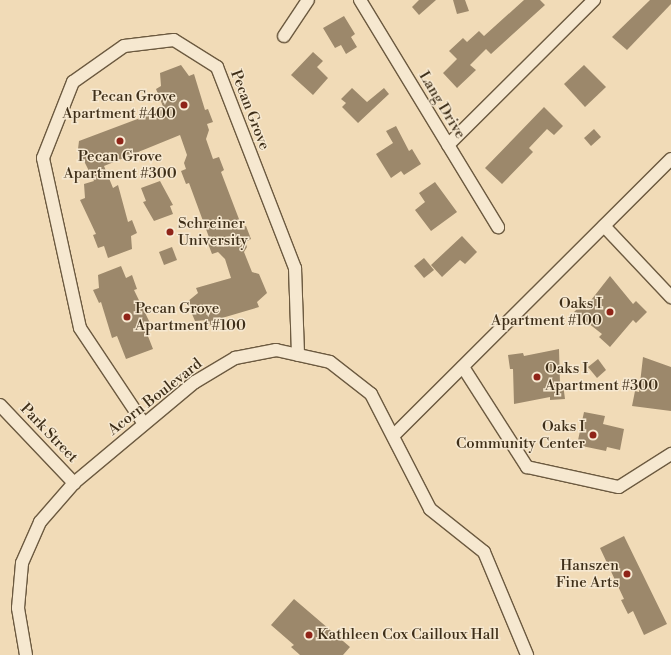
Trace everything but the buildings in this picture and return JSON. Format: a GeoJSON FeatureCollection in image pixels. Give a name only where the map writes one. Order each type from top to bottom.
{"type":"FeatureCollection","features":[{"type":"Feature","properties":{"kind":"street"},"geometry":{"type":"LineString","coordinates":[[284,36],[308,0]]}},
{"type":"Feature","properties":{"kind":"street","name":"Lang Drive"},"geometry":{"type":"LineString","coordinates":[[360,0],[498,227]]}},
{"type":"Feature","properties":{"kind":"street"},"geometry":{"type":"LineString","coordinates":[[448,145],[594,0]]}},
{"type":"Feature","properties":{"kind":"street","name":"Pecan Grove"},"geometry":{"type":"LineString","coordinates":[[144,424],[80,328],[43,158],[73,82],[124,46],[174,40],[217,67],[295,268],[298,355]]}},
{"type":"Feature","properties":{"kind":"street"},"geometry":{"type":"LineString","coordinates":[[394,435],[671,160]]}},
{"type":"Feature","properties":{"kind":"street"},"geometry":{"type":"LineString","coordinates":[[604,226],[671,297]]}},
{"type":"Feature","properties":{"kind":"street","name":"Acorn Boulevard"},"geometry":{"type":"LineString","coordinates":[[26,655],[18,608],[22,563],[40,522],[74,483],[195,382],[235,358],[276,350],[330,362],[371,394],[394,435],[430,509],[484,552],[527,655]]}},
{"type":"Feature","properties":{"kind":"street"},"geometry":{"type":"LineString","coordinates":[[463,367],[527,467],[619,487],[671,454]]}},
{"type":"Feature","properties":{"kind":"street","name":"Park Street"},"geometry":{"type":"LineString","coordinates":[[0,405],[74,483]]}},
{"type":"Feature","properties":{"kind":"place","name":"Pecan Grove Apartment #400"},"geometry":{"type":"Point","coordinates":[184,105]}},
{"type":"Feature","properties":{"kind":"place","name":"Pecan Grove Apartment #300"},"geometry":{"type":"Point","coordinates":[120,141]}},
{"type":"Feature","properties":{"kind":"place","name":"Schreiner University"},"geometry":{"type":"Point","coordinates":[170,232]}},
{"type":"Feature","properties":{"kind":"place","name":"Oaks I Apartment #100"},"geometry":{"type":"Point","coordinates":[610,312]}},
{"type":"Feature","properties":{"kind":"place","name":"Pecan Grove Apartment #100"},"geometry":{"type":"Point","coordinates":[127,317]}},
{"type":"Feature","properties":{"kind":"place","name":"Oaks I Apartment #300"},"geometry":{"type":"Point","coordinates":[537,377]}},
{"type":"Feature","properties":{"kind":"place","name":"Oaks I Community Center"},"geometry":{"type":"Point","coordinates":[593,435]}},
{"type":"Feature","properties":{"kind":"place","name":"Hanszen Fine Arts"},"geometry":{"type":"Point","coordinates":[627,574]}},
{"type":"Feature","properties":{"kind":"place","name":"Kathleen Cox Cailloux Hall"},"geometry":{"type":"Point","coordinates":[309,635]}}]}
